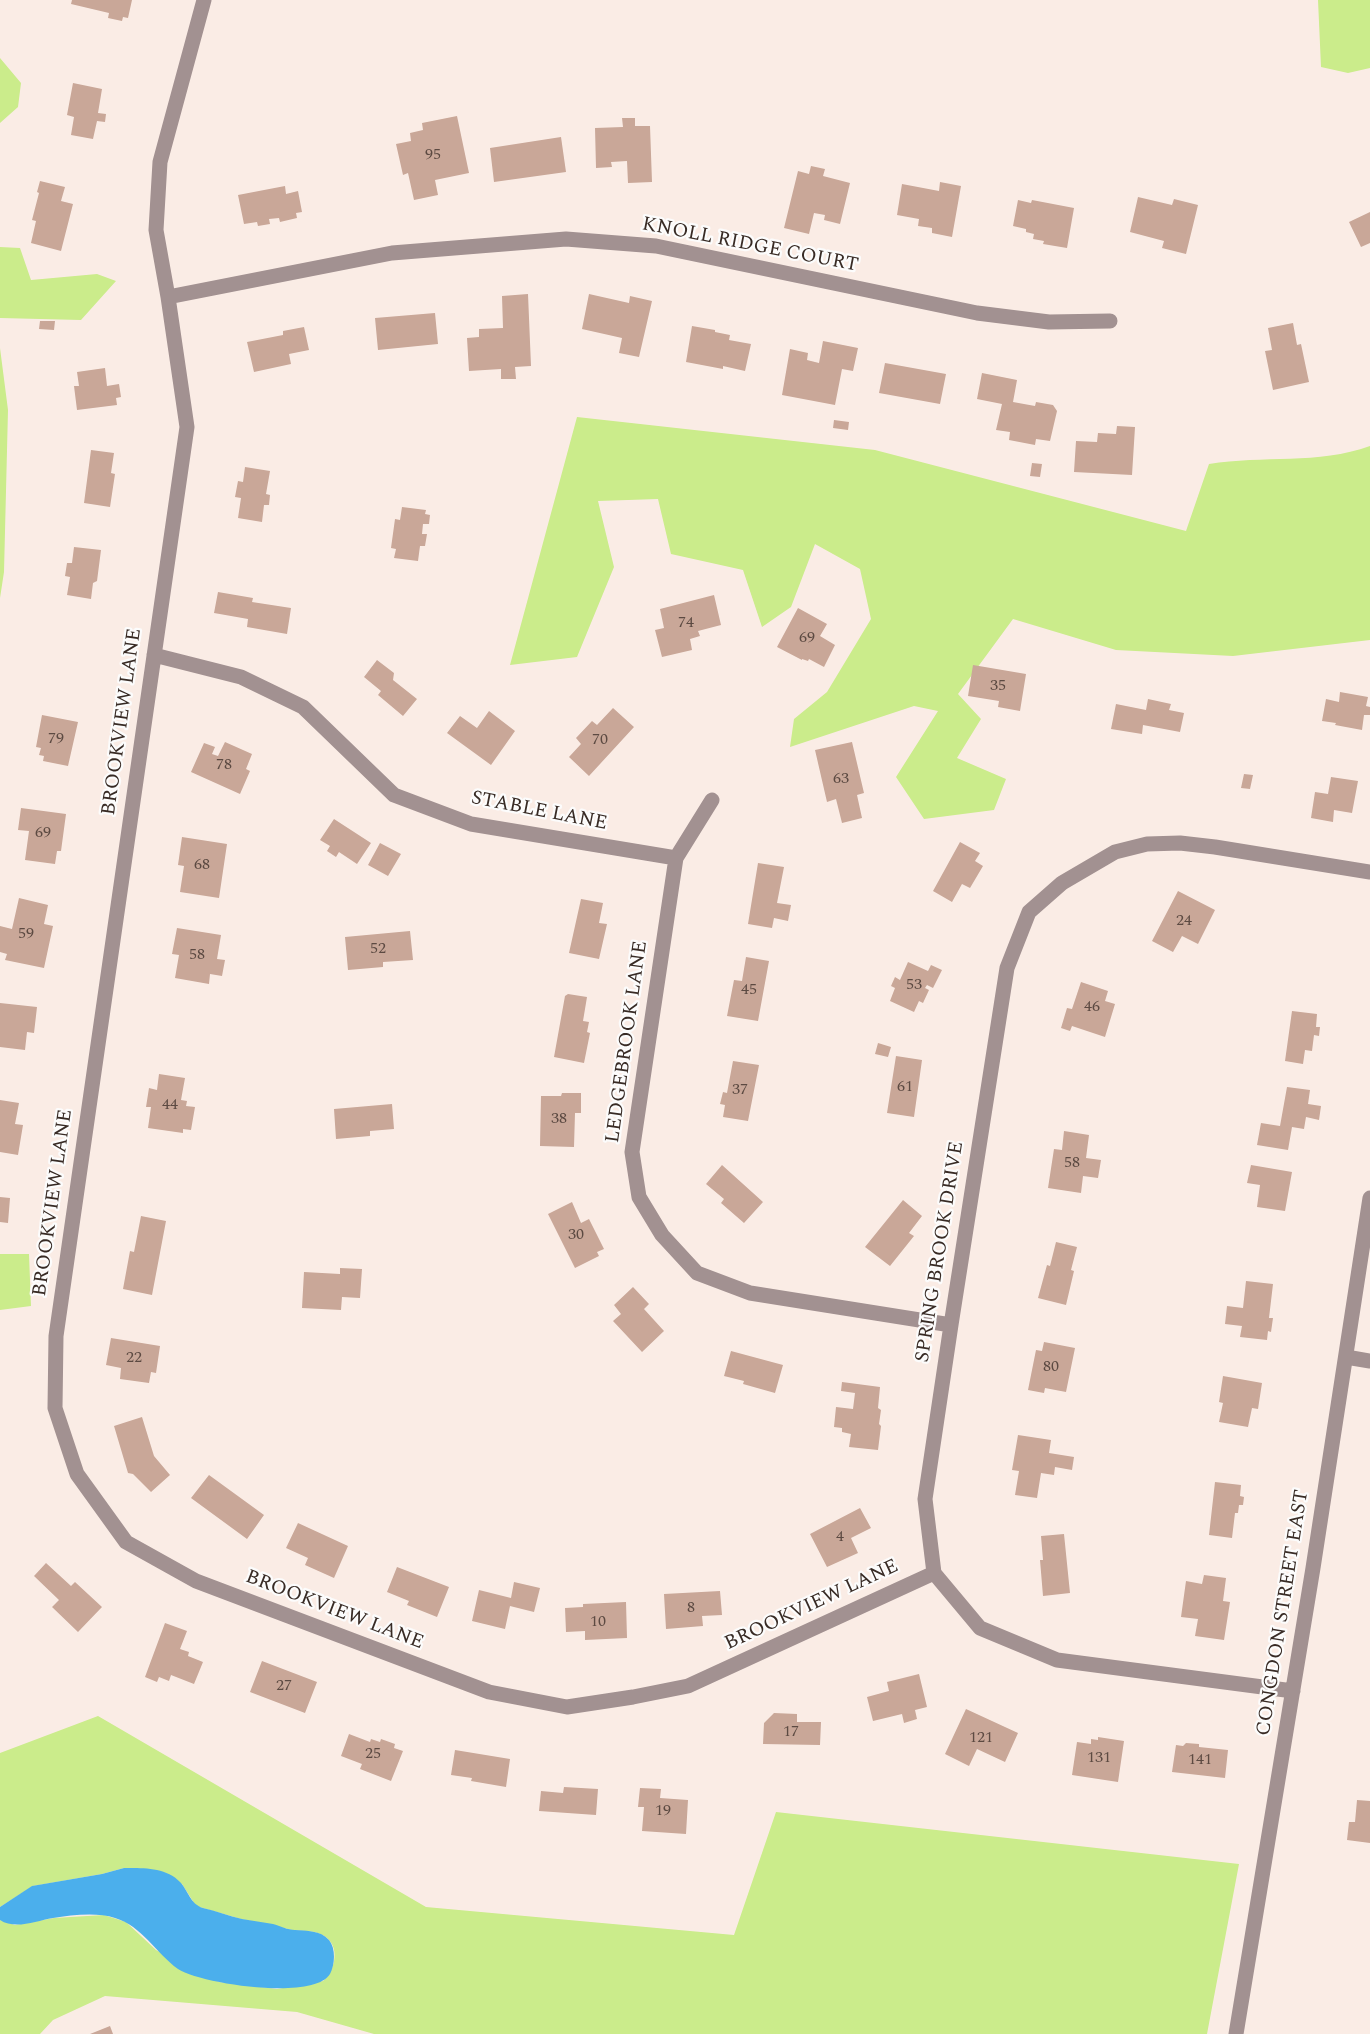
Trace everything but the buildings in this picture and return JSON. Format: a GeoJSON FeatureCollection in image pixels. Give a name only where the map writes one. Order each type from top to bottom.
{"type":"FeatureCollection","features":[{"type":"Feature","properties":{"kind":"street","name":"BROOKVIEW LANE"},"geometry":{"type":"LineString","coordinates":[[204,0],[160,162],[156,230],[187,427],[56,1336],[55,1408],[77,1474],[126,1542],[196,1581],[489,1692],[567,1707],[688,1686],[934,1572]]}},
{"type":"Feature","properties":{"kind":"street","name":"KNOLL RIDGE COURT"},"geometry":{"type":"LineString","coordinates":[[168,297],[392,253],[566,239],[656,246],[977,313],[1048,322],[1110,321]]}},
{"type":"Feature","properties":{"kind":"street","name":"STABLE LANE"},"geometry":{"type":"LineString","coordinates":[[154,655],[241,676],[303,707],[394,795],[471,824],[676,858]]}},
{"type":"Feature","properties":{"kind":"street","name":"LEDGEBROOK LANE"},"geometry":{"type":"LineString","coordinates":[[712,800],[676,858],[632,1152],[639,1197],[662,1235],[698,1273],[750,1293],[951,1325]]}},
{"type":"Feature","properties":{"kind":"street","name":"SPRING BROOK DRIVE"},"geometry":{"type":"LineString","coordinates":[[934,1572],[925,1499],[1007,968],[1029,912],[1062,883],[1084,868],[1115,852],[1147,844],[1180,843],[1215,847],[1370,872]]}},
{"type":"Feature","properties":{"kind":"street","name":"CONGDON STREET EAST"},"geometry":{"type":"LineString","coordinates":[[1236,2034],[1293,1691],[1370,1198]]}},
{"type":"Feature","properties":{"kind":"street"},"geometry":{"type":"LineString","coordinates":[[1346,1358],[1370,1361]]}},
{"type":"Feature","properties":{"kind":"street"},"geometry":{"type":"LineString","coordinates":[[934,1572],[980,1628],[1057,1660],[1293,1691]]}},
{"type":"Feature","properties":{"kind":"green space"},"geometry":{"type":"Polygon","coordinates":[[[1318,0],[1370,0],[1370,68],[1348,73],[1321,67],[1318,0]]]}},
{"type":"Feature","properties":{"kind":"green space"},"geometry":{"type":"Polygon","coordinates":[[[0,58],[21,83],[18,107],[0,123],[0,58]]]}},
{"type":"Feature","properties":{"kind":"green space"},"geometry":{"type":"Polygon","coordinates":[[[0,247],[20,248],[31,280],[97,274],[116,281],[81,320],[0,318],[0,247]]]}},
{"type":"Feature","properties":{"kind":"green space"},"geometry":{"type":"Polygon","coordinates":[[[0,348],[8,410],[4,572],[0,598],[0,348]]]}},
{"type":"Feature","properties":{"kind":"green space"},"geometry":{"type":"Polygon","coordinates":[[[577,417],[875,450],[1186,531],[1209,464],[1330,456],[1370,446],[1370,640],[1233,656],[1116,650],[1013,619],[958,694],[981,719],[957,758],[1006,779],[994,810],[924,819],[896,777],[938,711],[914,706],[790,747],[794,719],[827,692],[871,619],[860,569],[815,544],[791,607],[762,627],[743,570],[671,554],[658,499],[598,501],[614,567],[577,657],[510,665],[577,417]]]}},
{"type":"Feature","properties":{"kind":"green space"},"geometry":{"type":"Polygon","coordinates":[[[0,1254],[29,1254],[31,1306],[0,1310],[0,1254]]]}},
{"type":"Feature","properties":{"kind":"green space"},"geometry":{"type":"Polygon","coordinates":[[[98,1716],[426,1907],[734,1935],[776,1812],[1239,1864],[1207,2034],[374,2034],[297,2012],[105,1996],[53,2020],[40,2034],[0,2034],[0,1920],[15,1925],[54,1918],[104,1915],[126,1922],[156,1950],[219,1982],[277,1989],[323,1981],[333,1967],[334,1949],[328,1939],[320,1934],[241,1919],[196,1906],[182,1884],[124,1868],[33,1886],[0,1907],[0,1753],[98,1716]]]}},
{"type":"Feature","properties":{"kind":"water"},"geometry":{"type":"Polygon","coordinates":[[[124,1868],[154,1869],[168,1873],[183,1885],[192,1900],[203,1908],[242,1919],[322,1934],[331,1943],[334,1952],[330,1974],[320,1982],[303,1987],[257,1987],[232,1984],[190,1975],[178,1969],[141,1933],[115,1918],[100,1915],[76,1915],[19,1925],[0,1920],[0,1907],[32,1886],[124,1868]]]}}]}
